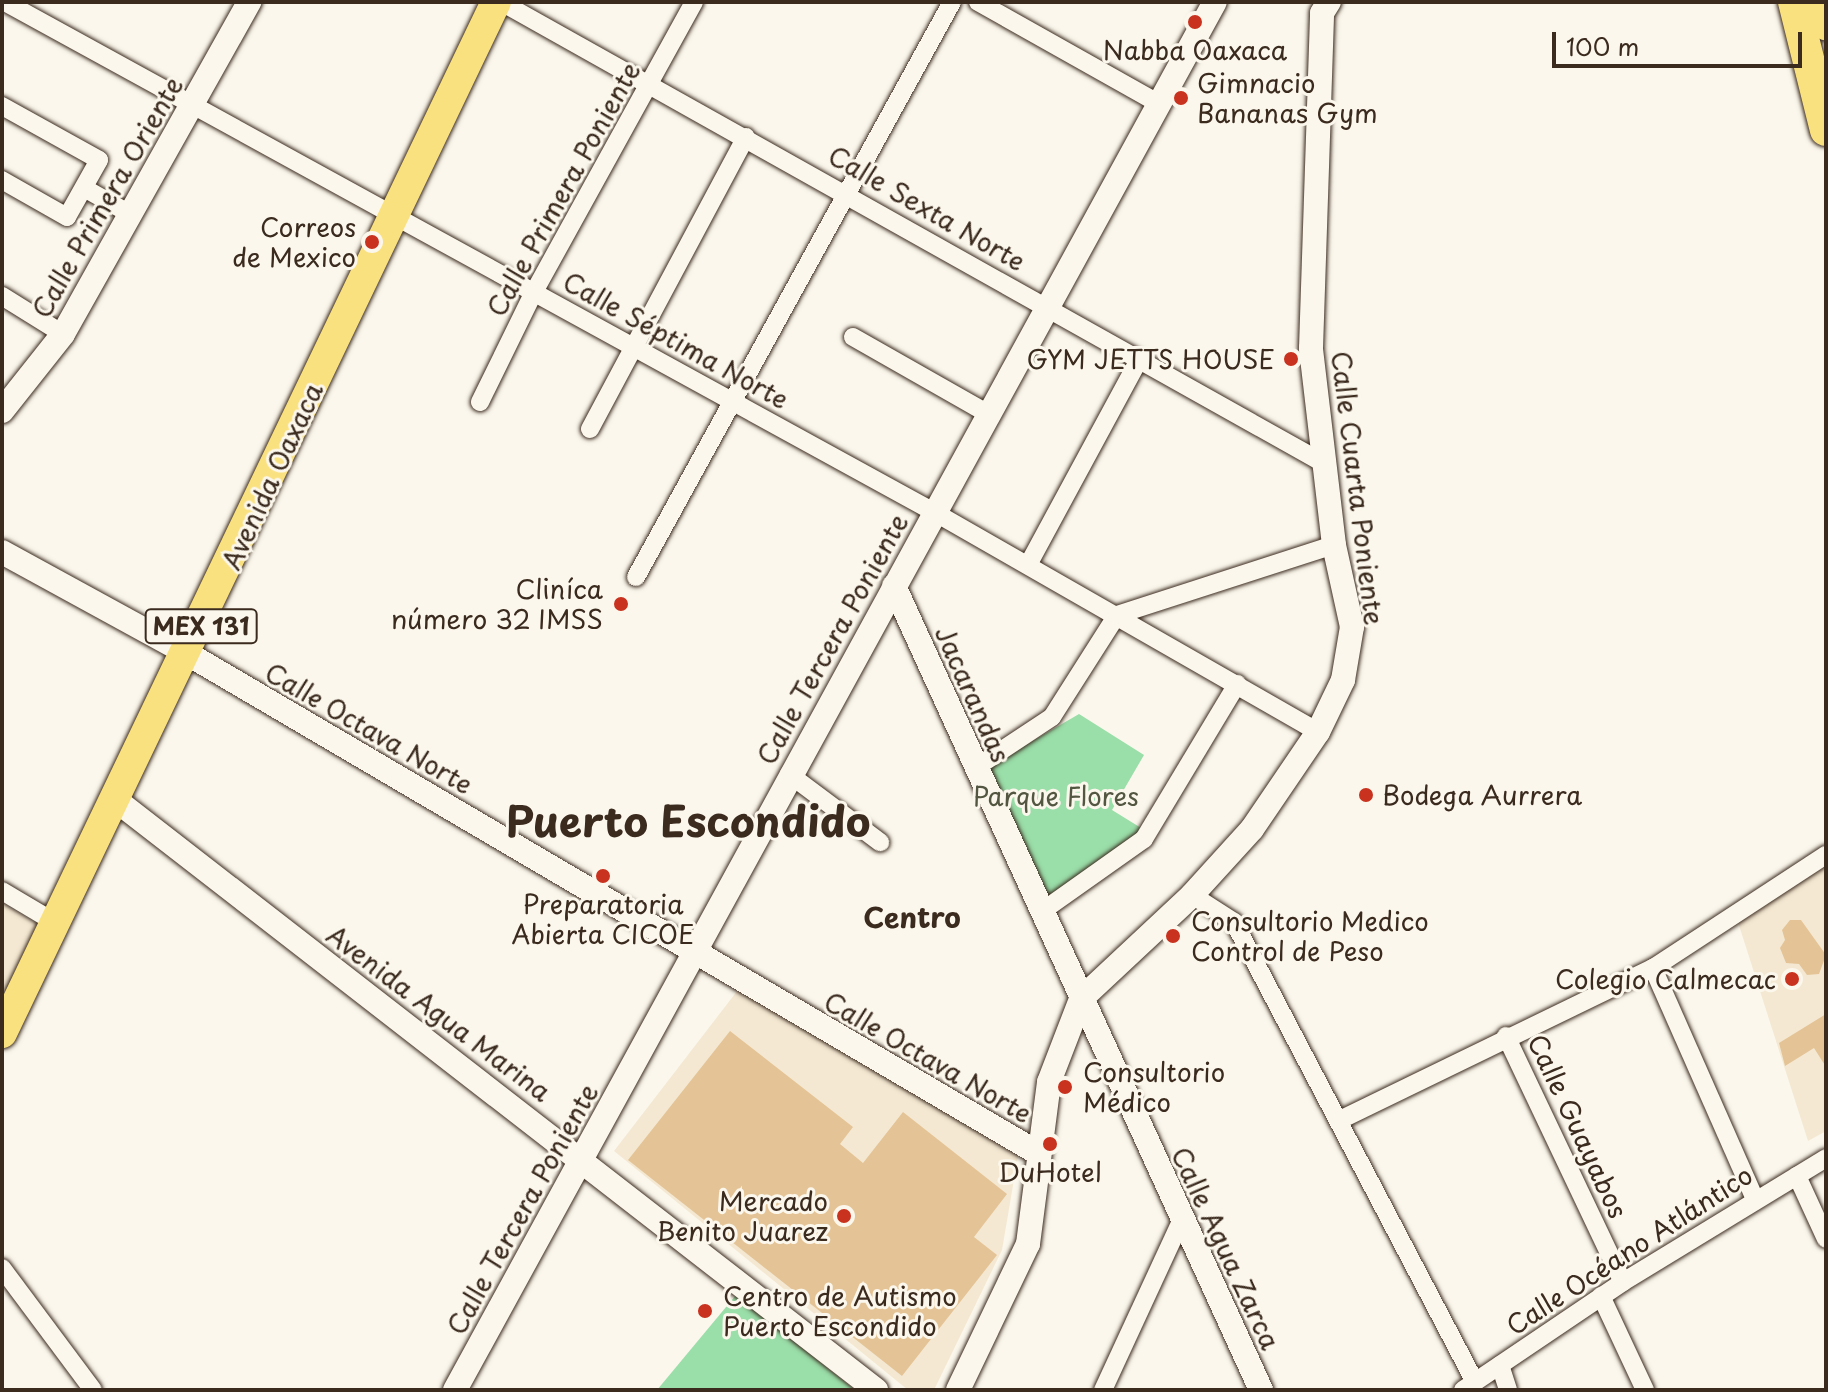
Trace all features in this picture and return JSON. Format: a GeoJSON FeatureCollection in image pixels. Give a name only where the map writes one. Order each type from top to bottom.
{"type":"FeatureCollection","features":[{"type":"Feature","properties":{"kind":"highway"},"geometry":{"type":"LineString","coordinates":[[1794,2],[1826,130]]}},
{"type":"Feature","properties":{"kind":"highway"},"geometry":{"type":"LineString","coordinates":[[1821,2],[1826,24]]}},
{"type":"Feature","properties":{"kind":"main road","name":"Avenida Oaxaca"},"geometry":{"type":"LineString","coordinates":[[2,1033],[188,654],[498,2]]}},
{"type":"Feature","properties":{"kind":"street","name":"Calle Séptima Norte"},"geometry":{"type":"LineString","coordinates":[[5,2],[934,512],[1318,732]]}},
{"type":"Feature","properties":{"kind":"street","name":"Calle Primera Oriente"},"geometry":{"type":"LineString","coordinates":[[2,411],[63,334],[249,2]]}},
{"type":"Feature","properties":{"kind":"street","name":"Calle Sexta Norte"},"geometry":{"type":"LineString","coordinates":[[498,2],[847,192],[1325,464]]}},
{"type":"Feature","properties":{"kind":"street","name":"Calle Primera Poniente"},"geometry":{"type":"LineString","coordinates":[[480,402],[534,292],[694,2]]}},
{"type":"Feature","properties":{"kind":"street"},"geometry":{"type":"LineString","coordinates":[[636,577],[952,2]]}},
{"type":"Feature","properties":{"kind":"street"},"geometry":{"type":"LineString","coordinates":[[978,2],[1160,104]]}},
{"type":"Feature","properties":{"kind":"street","name":"Calle Tercera Poniente"},"geometry":{"type":"LineString","coordinates":[[455,1390],[789,774],[1215,2]]}},
{"type":"Feature","properties":{"kind":"street","name":"Calle Cuarta Poniente"},"geometry":{"type":"LineString","coordinates":[[958,1390],[1028,1244],[1036,1152],[1049,1082],[1081,999],[1192,895],[1252,829],[1318,732],[1343,680],[1352,627],[1334,545],[1311,348],[1322,13],[1329,2]]}},
{"type":"Feature","properties":{"kind":"street"},"geometry":{"type":"LineString","coordinates":[[2,106],[99,160],[67,217],[2,180]]}},
{"type":"Feature","properties":{"kind":"street"},"geometry":{"type":"LineString","coordinates":[[590,429],[746,137]]}},
{"type":"Feature","properties":{"kind":"street"},"geometry":{"type":"LineString","coordinates":[[84,188],[132,215]]}},
{"type":"Feature","properties":{"kind":"street"},"geometry":{"type":"LineString","coordinates":[[2,296],[63,334]]}},
{"type":"Feature","properties":{"kind":"street"},"geometry":{"type":"LineString","coordinates":[[853,337],[987,413]]}},
{"type":"Feature","properties":{"kind":"street"},"geometry":{"type":"LineString","coordinates":[[1028,565],[1139,360]]}},
{"type":"Feature","properties":{"kind":"street"},"geometry":{"type":"LineString","coordinates":[[975,768],[1052,717],[1117,615],[1334,545]]}},
{"type":"Feature","properties":{"kind":"street","name":"Calle Octava Norte"},"geometry":{"type":"LineString","coordinates":[[2,552],[188,654],[1036,1152]]}},
{"type":"Feature","properties":{"kind":"street","name":"Jacarandas"},"geometry":{"type":"LineString","coordinates":[[894,586],[1081,999]]}},
{"type":"Feature","properties":{"kind":"street"},"geometry":{"type":"LineString","coordinates":[[1041,912],[1144,839],[1237,684]]}},
{"type":"Feature","properties":{"kind":"street"},"geometry":{"type":"LineString","coordinates":[[789,774],[880,842]]}},
{"type":"Feature","properties":{"kind":"street","name":"Avenida Agua Marina"},"geometry":{"type":"LineString","coordinates":[[117,801],[583,1158],[876,1390]]}},
{"type":"Feature","properties":{"kind":"street"},"geometry":{"type":"LineString","coordinates":[[1342,1119],[1506,1036],[1653,968],[1826,855]]}},
{"type":"Feature","properties":{"kind":"street"},"geometry":{"type":"LineString","coordinates":[[2,891],[54,922]]}},
{"type":"Feature","properties":{"kind":"street"},"geometry":{"type":"LineString","coordinates":[[1192,895],[1234,922],[1342,1119],[1469,1386]]}},
{"type":"Feature","properties":{"kind":"street"},"geometry":{"type":"LineString","coordinates":[[1653,968],[1755,1199]]}},
{"type":"Feature","properties":{"kind":"street","name":"Calle Agua Zarca"},"geometry":{"type":"LineString","coordinates":[[1081,999],[1261,1390]]}},
{"type":"Feature","properties":{"kind":"street","name":"Calle Guayabos"},"geometry":{"type":"LineString","coordinates":[[1506,1036],[1623,1282]]}},
{"type":"Feature","properties":{"kind":"street","name":"Calle Océano Atlántico"},"geometry":{"type":"LineString","coordinates":[[1469,1386],[1601,1296],[1826,1158]]}},
{"type":"Feature","properties":{"kind":"street"},"geometry":{"type":"LineString","coordinates":[[1797,1176],[1826,1239]]}},
{"type":"Feature","properties":{"kind":"street"},"geometry":{"type":"LineString","coordinates":[[1103,1390],[1182,1219]]}},
{"type":"Feature","properties":{"kind":"street"},"geometry":{"type":"LineString","coordinates":[[2,1268],[93,1390]]}},
{"type":"Feature","properties":{"kind":"street"},"geometry":{"type":"LineString","coordinates":[[1601,1296],[1645,1390]]}},
{"type":"Feature","properties":{"kind":"street"},"geometry":{"type":"LineString","coordinates":[[1500,1365],[1508,1390]]}},
{"type":"Feature","properties":{"kind":"shaded area","name":"Colegio Calmecac"},"geometry":{"type":"Polygon","coordinates":[[[1826,864],[1826,1131],[1808,1141],[1736,916],[1826,864]]]}},
{"type":"Feature","properties":{"kind":"shaded area"},"geometry":{"type":"Polygon","coordinates":[[[2,903],[41,926],[2,1011],[2,903]]]}},
{"type":"Feature","properties":{"kind":"shaded area","name":"Mercado Benito Juarez"},"geometry":{"type":"Polygon","coordinates":[[[741,986],[1018,1156],[1002,1250],[934,1390],[908,1390],[614,1151],[741,986]]]}},
{"type":"Feature","properties":{"kind":"green space","name":"Parque Flores"},"geometry":{"type":"Polygon","coordinates":[[[1079,714],[1144,755],[1112,810],[1146,831],[1043,904],[981,771],[1079,714]]]}},
{"type":"Feature","properties":{"kind":"green space"},"geometry":{"type":"Polygon","coordinates":[[[736,1295],[855,1390],[657,1390],[736,1295]]]}},
{"type":"Feature","properties":{"kind":"building"},"geometry":{"type":"Polygon","coordinates":[[[1790,920],[1801,920],[1826,955],[1819,974],[1807,975],[1799,964],[1786,963],[1780,948],[1785,940],[1782,930],[1790,920]]]}},
{"type":"Feature","properties":{"kind":"building"},"geometry":{"type":"Polygon","coordinates":[[[1826,1014],[1826,1067],[1814,1048],[1785,1066],[1779,1043],[1826,1014]]]}},
{"type":"Feature","properties":{"kind":"building","name":"Mercado Benito Juarez"},"geometry":{"type":"Polygon","coordinates":[[[730,1031],[853,1127],[840,1144],[863,1163],[903,1112],[1007,1194],[974,1237],[997,1255],[902,1376],[628,1160],[730,1031]]]}},
{"type":"Feature","properties":{"kind":"place","name":"Nabba Oaxaca"},"geometry":{"type":"Point","coordinates":[1195,22]}},
{"type":"Feature","properties":{"kind":"place","name":"Gimnacio Bananas Gym"},"geometry":{"type":"Point","coordinates":[1181,98]}},
{"type":"Feature","properties":{"kind":"place","name":"Correos de Mexico"},"geometry":{"type":"Point","coordinates":[372,242]}},
{"type":"Feature","properties":{"kind":"place","name":"GYM JETTS HOUSE"},"geometry":{"type":"Point","coordinates":[1291,359]}},
{"type":"Feature","properties":{"kind":"place","name":"Cliníca número 32 IMSS"},"geometry":{"type":"Point","coordinates":[621,604]}},
{"type":"Feature","properties":{"kind":"place","name":"Bodega Aurrera"},"geometry":{"type":"Point","coordinates":[1366,795]}},
{"type":"Feature","properties":{"kind":"place","name":"Preparatoria Abierta CICOE"},"geometry":{"type":"Point","coordinates":[603,876]}},
{"type":"Feature","properties":{"kind":"place","name":"Consultorio Medico Control de Peso"},"geometry":{"type":"Point","coordinates":[1173,936]}},
{"type":"Feature","properties":{"kind":"place","name":"Colegio Calmecac"},"geometry":{"type":"Point","coordinates":[1792,979]}},
{"type":"Feature","properties":{"kind":"place","name":"Consultorio Médico"},"geometry":{"type":"Point","coordinates":[1065,1087]}},
{"type":"Feature","properties":{"kind":"place","name":"DuHotel"},"geometry":{"type":"Point","coordinates":[1050,1144]}},
{"type":"Feature","properties":{"kind":"place","name":"Mercado Benito Juarez"},"geometry":{"type":"Point","coordinates":[844,1216]}},
{"type":"Feature","properties":{"kind":"place","name":"Centro de Autismo Puerto Escondido"},"geometry":{"type":"Point","coordinates":[705,1311]}},
{"type":"Feature","properties":{"kind":"district","name":"Puerto Escondido"},"geometry":{"type":"Point","coordinates":[688,820]}},
{"type":"Feature","properties":{"kind":"district","name":"Centro"},"geometry":{"type":"Point","coordinates":[912,917]}}]}
